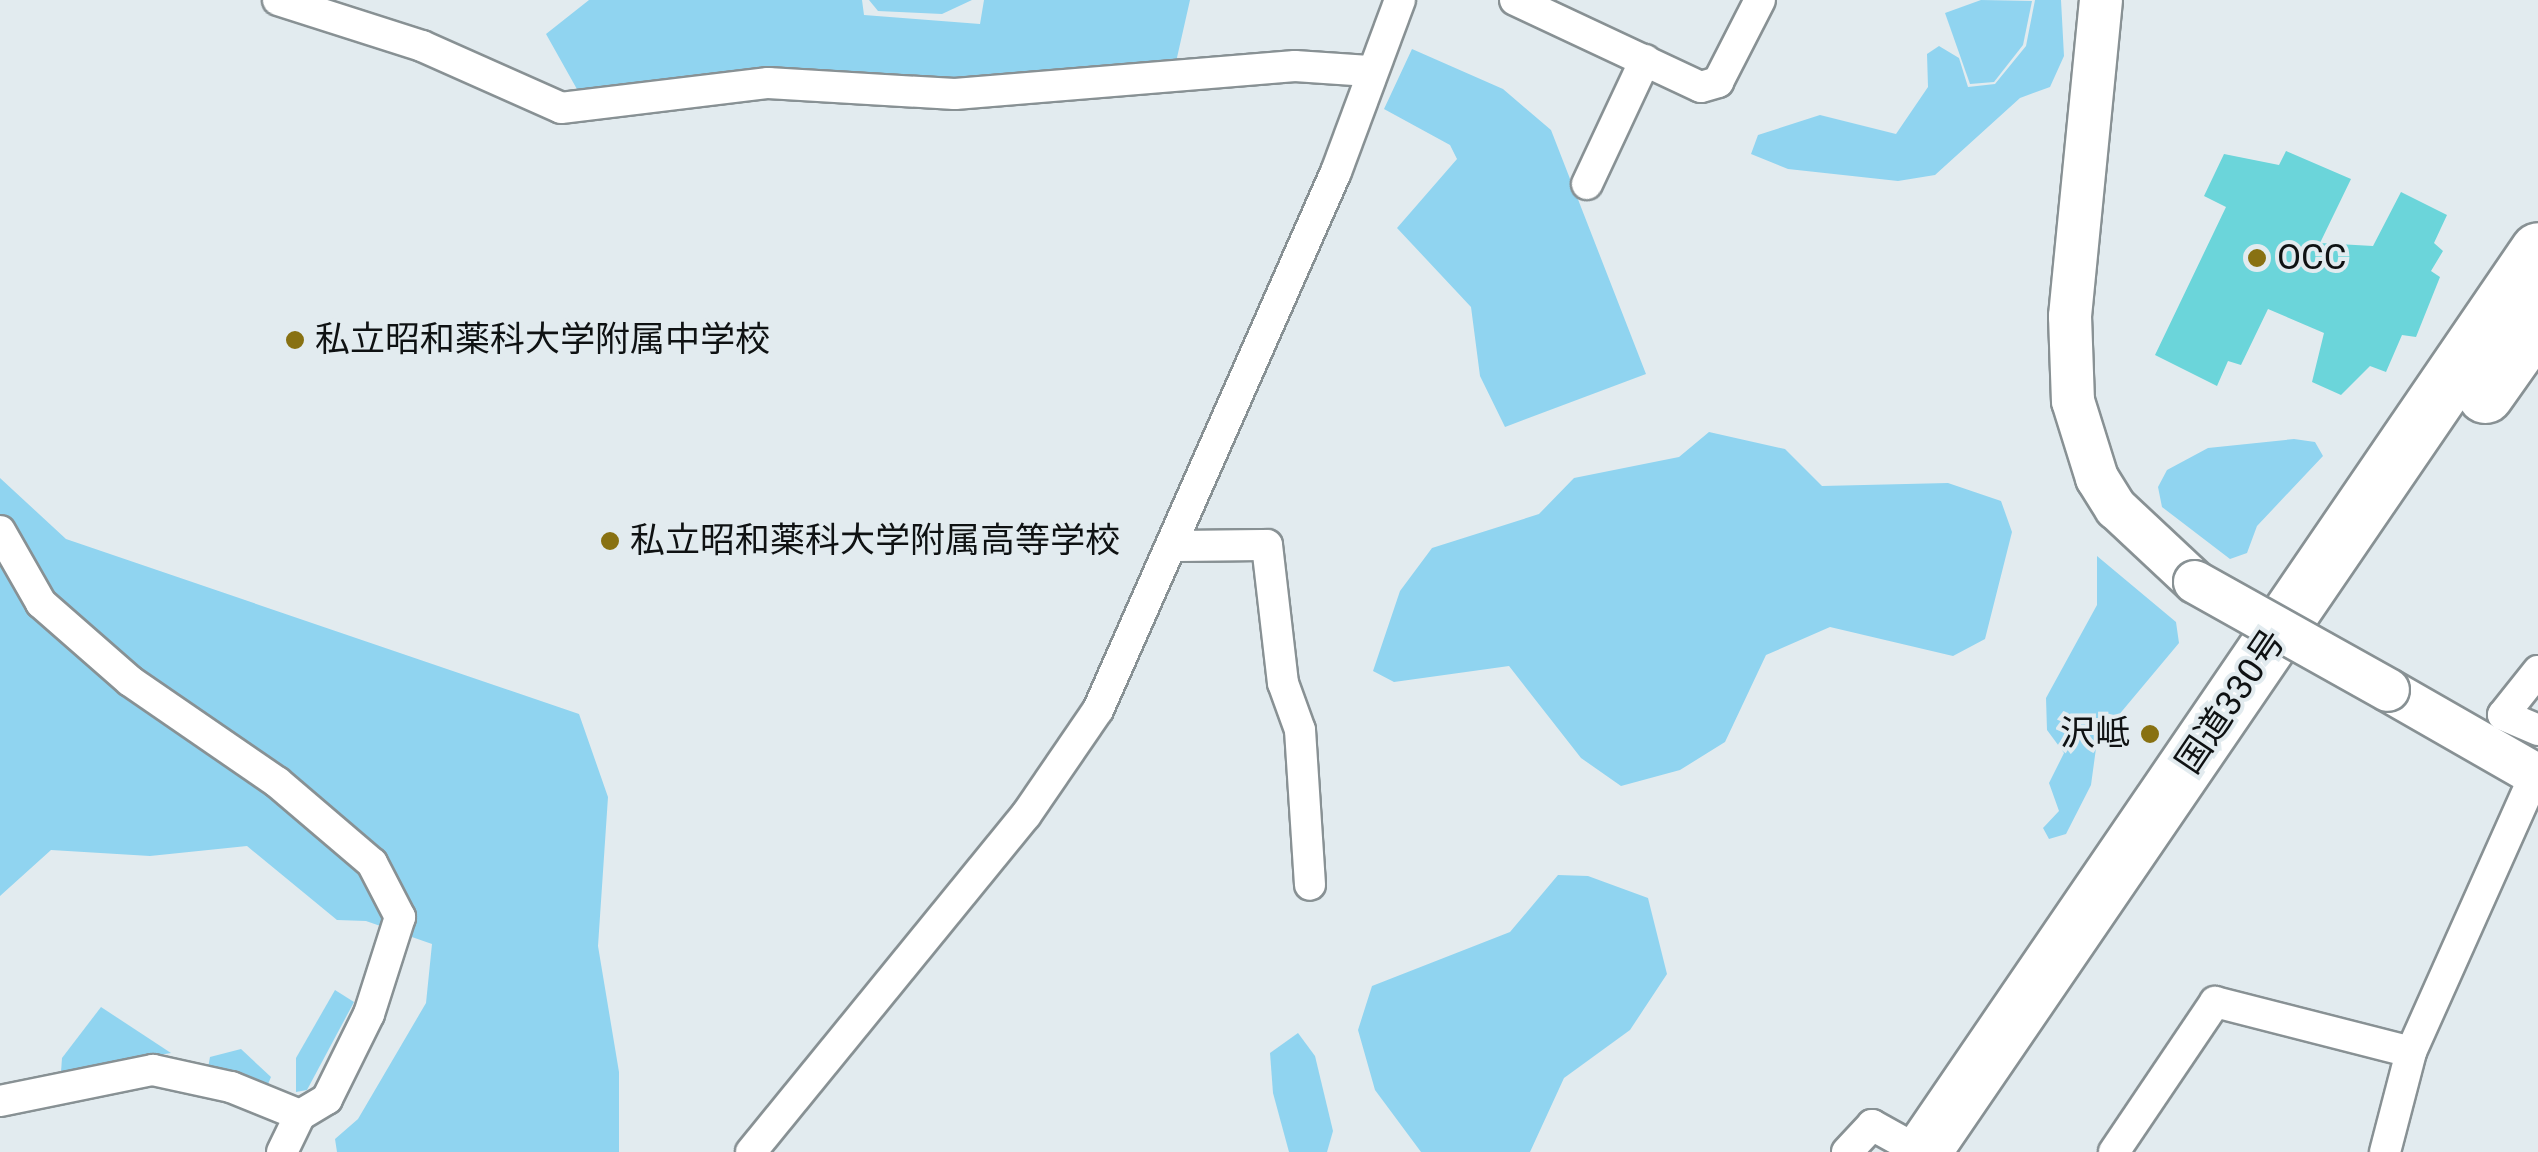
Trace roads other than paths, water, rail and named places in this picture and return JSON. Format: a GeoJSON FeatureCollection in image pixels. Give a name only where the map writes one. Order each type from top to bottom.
{"type":"FeatureCollection","features":[{"type":"Feature","properties":{"kind":"highway","name":"国道330号"},"geometry":{"type":"LineString","coordinates":[[1922,1152],[2538,250]]}},
{"type":"Feature","properties":{"kind":"highway","name":"国道330号"},"geometry":{"type":"LineString","coordinates":[[1966,1152],[2538,320]]}},
{"type":"Feature","properties":{"kind":"street"},"geometry":{"type":"LineString","coordinates":[[278,0],[422,46],[561,108],[768,83],[954,94],[1294,66],[1369,71]]}},
{"type":"Feature","properties":{"kind":"street"},"geometry":{"type":"LineString","coordinates":[[751,1152],[1026,815],[1098,710],[1174,546],[1336,172],[1369,71],[1400,0]]}},
{"type":"Feature","properties":{"kind":"street"},"geometry":{"type":"LineString","coordinates":[[1515,0],[1701,87],[1718,82],[1760,0]]}},
{"type":"Feature","properties":{"kind":"street"},"geometry":{"type":"LineString","coordinates":[[2101,0],[2070,316],[2073,402],[2092,466],[2116,508],[2194,582],[2537,775],[2411,1052],[2384,1152]]}},
{"type":"Feature","properties":{"kind":"street"},"geometry":{"type":"LineString","coordinates":[[1587,184],[1645,60]]}},
{"type":"Feature","properties":{"kind":"street"},"geometry":{"type":"LineString","coordinates":[[0,532],[41,604],[130,681],[277,782],[372,863],[400,917],[369,1014],[327,1099],[300,1115],[282,1152]]}},
{"type":"Feature","properties":{"kind":"street"},"geometry":{"type":"LineString","coordinates":[[1174,546],[1267,544],[1283,683],[1300,730],[1310,885]]}},
{"type":"Feature","properties":{"kind":"street"},"geometry":{"type":"LineString","coordinates":[[2538,671],[2503,715],[2538,730]]}},
{"type":"Feature","properties":{"kind":"street"},"geometry":{"type":"LineString","coordinates":[[2114,1152],[2215,1002],[2411,1052]]}},
{"type":"Feature","properties":{"kind":"street"},"geometry":{"type":"LineString","coordinates":[[0,1101],[152,1070],[232,1087],[300,1115]]}},
{"type":"Feature","properties":{"kind":"street"},"geometry":{"type":"LineString","coordinates":[[1847,1152],[1872,1125],[1922,1152]]}},
{"type":"Feature","properties":{"kind":"place","name":"OCC"},"geometry":{"type":"Point","coordinates":[2257,258]}},
{"type":"Feature","properties":{"kind":"place","name":"私立昭和薬科大学附属中学校"},"geometry":{"type":"Point","coordinates":[295,340]}},
{"type":"Feature","properties":{"kind":"place","name":"私立昭和薬科大学附属高等学校"},"geometry":{"type":"Point","coordinates":[610,541]}},
{"type":"Feature","properties":{"kind":"place","name":"沢岻"},"geometry":{"type":"Point","coordinates":[2150,734]}}]}
